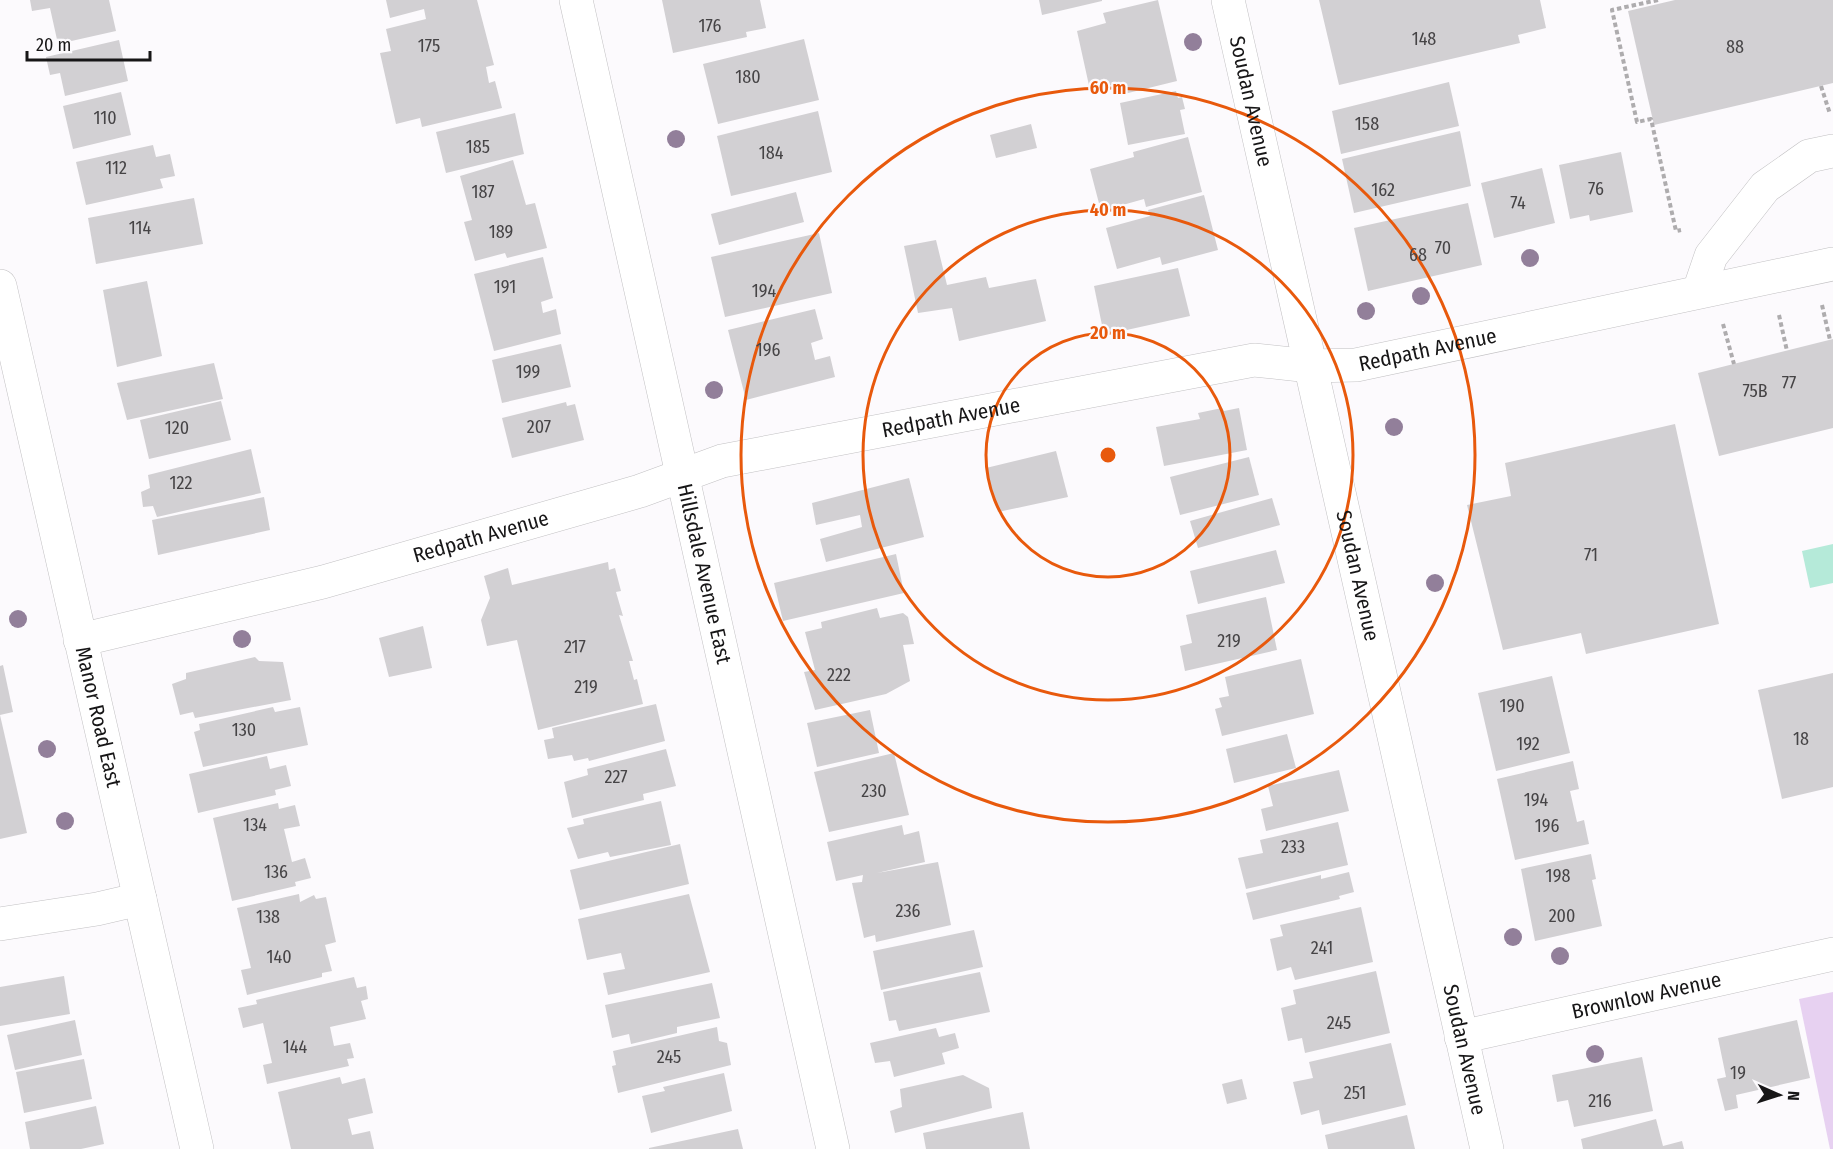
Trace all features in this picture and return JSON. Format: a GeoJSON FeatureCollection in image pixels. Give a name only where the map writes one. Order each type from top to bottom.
{"type":"FeatureCollection","features":[{"type":"Feature","properties":{"kind":"street","name":"Hillsdale Avenue East"},"geometry":{"type":"LineString","coordinates":[[576,0],[833,1149]]}},
{"type":"Feature","properties":{"kind":"street","name":"Soudan Avenue"},"geometry":{"type":"LineString","coordinates":[[1228,0],[1487,1149]]}},
{"type":"Feature","properties":{"kind":"street"},"geometry":{"type":"LineString","coordinates":[[1709,303],[1712,256],[1766,187],[1809,156],[1833,151]]}},
{"type":"Feature","properties":{"kind":"street","name":"Redpath Avenue"},"geometry":{"type":"LineString","coordinates":[[80,640],[323,582],[682,477],[722,460],[1254,360],[1310,366],[1356,365],[1709,303],[1833,264]]}},
{"type":"Feature","properties":{"kind":"street","name":"Manor Road East"},"geometry":{"type":"LineString","coordinates":[[0,286],[197,1149]]}},
{"type":"Feature","properties":{"kind":"street"},"geometry":{"type":"LineString","coordinates":[[0,924],[97,909],[140,899]]}},
{"type":"Feature","properties":{"kind":"street","name":"Brownlow Avenue"},"geometry":{"type":"LineString","coordinates":[[1461,1037],[1833,954]]}},
{"type":"Feature","properties":{"kind":"path"},"geometry":{"type":"LineString","coordinates":[[1658,0],[1612,10],[1637,122],[1651,119],[1676,231],[1685,229]]}},
{"type":"Feature","properties":{"kind":"path"},"geometry":{"type":"LineString","coordinates":[[1821,86],[1833,123]]}},
{"type":"Feature","properties":{"kind":"path"},"geometry":{"type":"LineString","coordinates":[[1821,302],[1830,340]]}},
{"type":"Feature","properties":{"kind":"path"},"geometry":{"type":"LineString","coordinates":[[1709,303],[1734,364]]}},
{"type":"Feature","properties":{"kind":"path"},"geometry":{"type":"LineString","coordinates":[[1778,312],[1787,351]]}},
{"type":"Feature","properties":{"kind":"shaded area"},"geometry":{"type":"Polygon","coordinates":[[[1833,544],[1833,583],[1810,588],[1802,551],[1833,544]]]}},
{"type":"Feature","properties":{"kind":"shaded area"},"geometry":{"type":"Polygon","coordinates":[[[1833,992],[1833,1149],[1830,1149],[1799,999],[1833,992]]]}},
{"type":"Feature","properties":{"kind":"building"},"geometry":{"type":"Polygon","coordinates":[[[30,0],[109,0],[116,31],[58,44],[50,8],[32,11],[30,0]]]}},
{"type":"Feature","properties":{"kind":"building"},"geometry":{"type":"Polygon","coordinates":[[[386,0],[477,0],[494,65],[486,67],[489,83],[495,81],[502,108],[422,127],[420,118],[396,124],[380,53],[391,51],[386,29],[426,19],[424,9],[390,18],[386,0]]]}},
{"type":"Feature","properties":{"kind":"building"},"geometry":{"type":"Polygon","coordinates":[[[662,0],[760,0],[766,28],[746,32],[747,37],[673,53],[662,0]]]}},
{"type":"Feature","properties":{"kind":"building"},"geometry":{"type":"Polygon","coordinates":[[[1039,0],[1102,0],[1102,1],[1042,15],[1039,0]]]}},
{"type":"Feature","properties":{"kind":"building"},"geometry":{"type":"Polygon","coordinates":[[[1158,0],[1177,81],[1120,95],[1117,84],[1090,90],[1077,31],[1106,23],[1103,13],[1158,0]]]}},
{"type":"Feature","properties":{"kind":"building"},"geometry":{"type":"Polygon","coordinates":[[[1319,0],[1540,0],[1546,28],[1518,35],[1520,43],[1339,85],[1319,0]]]}},
{"type":"Feature","properties":{"kind":"building"},"geometry":{"type":"Polygon","coordinates":[[[1675,0],[1833,0],[1833,83],[1654,125],[1628,11],[1675,0]]]}},
{"type":"Feature","properties":{"kind":"building"},"geometry":{"type":"Polygon","coordinates":[[[804,39],[819,100],[718,124],[703,64],[804,39]]]}},
{"type":"Feature","properties":{"kind":"building"},"geometry":{"type":"Polygon","coordinates":[[[119,40],[128,81],[65,96],[60,73],[50,75],[46,57],[119,40]]]}},
{"type":"Feature","properties":{"kind":"building"},"geometry":{"type":"Polygon","coordinates":[[[1449,82],[1459,126],[1341,154],[1332,111],[1449,82]]]}},
{"type":"Feature","properties":{"kind":"building"},"geometry":{"type":"Polygon","coordinates":[[[1176,91],[1178,98],[1182,97],[1185,109],[1180,110],[1185,134],[1128,145],[1120,103],[1176,91]]]}},
{"type":"Feature","properties":{"kind":"building"},"geometry":{"type":"Polygon","coordinates":[[[121,92],[131,135],[73,149],[63,106],[121,92]]]}},
{"type":"Feature","properties":{"kind":"building"},"geometry":{"type":"Polygon","coordinates":[[[818,111],[832,172],[731,196],[717,136],[818,111]]]}},
{"type":"Feature","properties":{"kind":"building"},"geometry":{"type":"Polygon","coordinates":[[[515,113],[524,154],[446,173],[436,132],[515,113]]]}},
{"type":"Feature","properties":{"kind":"building"},"geometry":{"type":"Polygon","coordinates":[[[1031,124],[1037,148],[996,158],[990,135],[1031,124]]]}},
{"type":"Feature","properties":{"kind":"building"},"geometry":{"type":"Polygon","coordinates":[[[1460,131],[1471,186],[1354,213],[1342,159],[1460,131]]]}},
{"type":"Feature","properties":{"kind":"building"},"geometry":{"type":"Polygon","coordinates":[[[1188,137],[1202,192],[1146,207],[1144,199],[1101,211],[1090,169],[1134,157],[1133,152],[1188,137]]]}},
{"type":"Feature","properties":{"kind":"building"},"geometry":{"type":"Polygon","coordinates":[[[153,145],[156,157],[170,154],[175,176],[160,179],[163,188],[86,205],[76,162],[153,145]]]}},
{"type":"Feature","properties":{"kind":"building"},"geometry":{"type":"Polygon","coordinates":[[[1621,152],[1633,212],[1590,221],[1589,215],[1570,219],[1559,165],[1621,152]]]}},
{"type":"Feature","properties":{"kind":"building"},"geometry":{"type":"Polygon","coordinates":[[[513,160],[526,205],[535,203],[547,248],[507,258],[505,253],[475,261],[464,222],[472,220],[460,176],[513,160]]]}},
{"type":"Feature","properties":{"kind":"building"},"geometry":{"type":"Polygon","coordinates":[[[1542,168],[1555,223],[1494,238],[1481,183],[1542,168]]]}},
{"type":"Feature","properties":{"kind":"building"},"geometry":{"type":"Polygon","coordinates":[[[796,192],[804,222],[719,245],[711,214],[796,192]]]}},
{"type":"Feature","properties":{"kind":"building"},"geometry":{"type":"Polygon","coordinates":[[[1204,195],[1218,250],[1162,265],[1160,257],[1117,269],[1106,228],[1150,216],[1148,210],[1204,195]]]}},
{"type":"Feature","properties":{"kind":"building"},"geometry":{"type":"Polygon","coordinates":[[[194,198],[203,244],[96,264],[88,218],[194,198]]]}},
{"type":"Feature","properties":{"kind":"building"},"geometry":{"type":"Polygon","coordinates":[[[1468,203],[1482,265],[1368,291],[1354,228],[1468,203]]]}},
{"type":"Feature","properties":{"kind":"building"},"geometry":{"type":"Polygon","coordinates":[[[819,233],[832,293],[725,317],[711,257],[819,233]]]}},
{"type":"Feature","properties":{"kind":"building"},"geometry":{"type":"Polygon","coordinates":[[[936,240],[947,285],[986,277],[989,288],[1036,279],[1046,321],[959,341],[952,308],[918,313],[904,246],[936,240]]]}},
{"type":"Feature","properties":{"kind":"building"},"geometry":{"type":"Polygon","coordinates":[[[543,257],[553,298],[541,302],[543,313],[556,309],[561,334],[494,351],[474,274],[543,257]]]}},
{"type":"Feature","properties":{"kind":"building"},"geometry":{"type":"Polygon","coordinates":[[[1178,268],[1190,316],[1104,335],[1094,286],[1178,268]]]}},
{"type":"Feature","properties":{"kind":"building"},"geometry":{"type":"Polygon","coordinates":[[[147,281],[162,356],[117,367],[103,290],[147,281]]]}},
{"type":"Feature","properties":{"kind":"building"},"geometry":{"type":"Polygon","coordinates":[[[815,309],[823,339],[811,343],[815,360],[830,356],[835,377],[746,400],[728,330],[815,309]]]}},
{"type":"Feature","properties":{"kind":"building"},"geometry":{"type":"Polygon","coordinates":[[[1833,339],[1833,428],[1719,456],[1698,373],[1833,339]]]}},
{"type":"Feature","properties":{"kind":"building"},"geometry":{"type":"Polygon","coordinates":[[[561,344],[571,387],[502,403],[492,360],[561,344]]]}},
{"type":"Feature","properties":{"kind":"building"},"geometry":{"type":"Polygon","coordinates":[[[214,363],[223,399],[127,420],[117,383],[214,363]]]}},
{"type":"Feature","properties":{"kind":"building"},"geometry":{"type":"Polygon","coordinates":[[[221,401],[231,440],[149,459],[140,420],[221,401]]]}},
{"type":"Feature","properties":{"kind":"building"},"geometry":{"type":"Polygon","coordinates":[[[566,402],[567,406],[575,404],[584,440],[512,458],[502,418],[566,402]]]}},
{"type":"Feature","properties":{"kind":"building"},"geometry":{"type":"Polygon","coordinates":[[[1222,408],[1224,411],[1239,408],[1247,450],[1164,466],[1156,427],[1200,419],[1198,413],[1222,408]]]}},
{"type":"Feature","properties":{"kind":"building"},"geometry":{"type":"Polygon","coordinates":[[[1675,424],[1719,624],[1586,654],[1581,633],[1503,650],[1467,505],[1511,496],[1505,463],[1675,424]]]}},
{"type":"Feature","properties":{"kind":"building"},"geometry":{"type":"Polygon","coordinates":[[[251,449],[261,493],[157,517],[153,506],[143,507],[141,492],[150,488],[148,475],[251,449]]]}},
{"type":"Feature","properties":{"kind":"building"},"geometry":{"type":"Polygon","coordinates":[[[1056,451],[1068,497],[998,512],[986,468],[1056,451]]]}},
{"type":"Feature","properties":{"kind":"building"},"geometry":{"type":"Polygon","coordinates":[[[1249,457],[1259,495],[1180,515],[1170,477],[1249,457]]]}},
{"type":"Feature","properties":{"kind":"building"},"geometry":{"type":"Polygon","coordinates":[[[909,478],[924,537],[826,562],[820,539],[862,527],[860,515],[816,525],[812,503],[909,478]]]}},
{"type":"Feature","properties":{"kind":"building"},"geometry":{"type":"Polygon","coordinates":[[[264,497],[270,530],[158,555],[152,520],[264,497]]]}},
{"type":"Feature","properties":{"kind":"building"},"geometry":{"type":"Polygon","coordinates":[[[1272,498],[1280,525],[1198,548],[1190,521],[1272,498]]]}},
{"type":"Feature","properties":{"kind":"building"},"geometry":{"type":"Polygon","coordinates":[[[1276,550],[1285,583],[1198,604],[1190,571],[1276,550]]]}},
{"type":"Feature","properties":{"kind":"building"},"geometry":{"type":"Polygon","coordinates":[[[896,554],[904,593],[783,621],[774,583],[896,554]]]}},
{"type":"Feature","properties":{"kind":"building"},"geometry":{"type":"Polygon","coordinates":[[[608,562],[609,570],[615,568],[621,591],[616,592],[623,616],[619,615],[633,661],[629,661],[634,680],[637,679],[643,704],[538,730],[517,640],[487,646],[481,620],[490,598],[484,576],[508,568],[512,585],[608,562]]]}},
{"type":"Feature","properties":{"kind":"building"},"geometry":{"type":"Polygon","coordinates":[[[1266,597],[1277,650],[1185,671],[1180,646],[1192,643],[1186,615],[1266,597]]]}},
{"type":"Feature","properties":{"kind":"building"},"geometry":{"type":"Polygon","coordinates":[[[877,608],[880,618],[903,613],[908,617],[914,644],[903,645],[910,681],[886,694],[815,710],[804,672],[815,670],[805,632],[822,628],[821,622],[877,608]]]}},
{"type":"Feature","properties":{"kind":"building"},"geometry":{"type":"Polygon","coordinates":[[[423,626],[432,668],[389,677],[379,638],[423,626]]]}},
{"type":"Feature","properties":{"kind":"building"},"geometry":{"type":"Polygon","coordinates":[[[255,657],[259,661],[283,662],[291,700],[195,718],[193,712],[180,715],[172,684],[186,679],[186,673],[255,657]]]}},
{"type":"Feature","properties":{"kind":"building"},"geometry":{"type":"Polygon","coordinates":[[[1301,659],[1314,714],[1222,736],[1215,709],[1222,707],[1219,698],[1229,696],[1225,677],[1301,659]]]}},
{"type":"Feature","properties":{"kind":"building"},"geometry":{"type":"Polygon","coordinates":[[[3,665],[13,712],[0,715],[0,666],[3,665]]]}},
{"type":"Feature","properties":{"kind":"building"},"geometry":{"type":"Polygon","coordinates":[[[1833,673],[1833,787],[1782,799],[1758,690],[1833,673]]]}},
{"type":"Feature","properties":{"kind":"building"},"geometry":{"type":"Polygon","coordinates":[[[1552,676],[1570,753],[1496,771],[1478,693],[1552,676]]]}},
{"type":"Feature","properties":{"kind":"building"},"geometry":{"type":"Polygon","coordinates":[[[656,704],[665,741],[589,761],[588,758],[574,761],[572,755],[548,759],[544,740],[554,738],[552,728],[656,704]]]}},
{"type":"Feature","properties":{"kind":"building"},"geometry":{"type":"Polygon","coordinates":[[[273,707],[275,712],[300,707],[308,745],[203,767],[194,732],[200,730],[199,724],[273,707]]]}},
{"type":"Feature","properties":{"kind":"building"},"geometry":{"type":"Polygon","coordinates":[[[870,710],[879,753],[817,767],[807,723],[870,710]]]}},
{"type":"Feature","properties":{"kind":"building"},"geometry":{"type":"Polygon","coordinates":[[[0,715],[27,833],[0,839],[0,715]]]}},
{"type":"Feature","properties":{"kind":"building"},"geometry":{"type":"Polygon","coordinates":[[[1287,734],[1296,768],[1234,783],[1226,749],[1287,734]]]}},
{"type":"Feature","properties":{"kind":"building"},"geometry":{"type":"Polygon","coordinates":[[[666,749],[676,786],[643,794],[644,800],[572,818],[564,782],[588,775],[587,769],[666,749]]]}},
{"type":"Feature","properties":{"kind":"building"},"geometry":{"type":"Polygon","coordinates":[[[894,753],[909,815],[829,832],[814,772],[894,753]]]}},
{"type":"Feature","properties":{"kind":"building"},"geometry":{"type":"Polygon","coordinates":[[[267,756],[270,769],[286,765],[291,786],[275,790],[276,795],[198,813],[189,774],[267,756]]]}},
{"type":"Feature","properties":{"kind":"building"},"geometry":{"type":"Polygon","coordinates":[[[1573,761],[1579,789],[1570,791],[1577,822],[1584,820],[1589,844],[1515,860],[1497,779],[1573,761]]]}},
{"type":"Feature","properties":{"kind":"building"},"geometry":{"type":"Polygon","coordinates":[[[1339,770],[1349,811],[1266,831],[1261,809],[1273,806],[1268,786],[1339,770]]]}},
{"type":"Feature","properties":{"kind":"building"},"geometry":{"type":"Polygon","coordinates":[[[661,801],[671,845],[610,857],[608,852],[578,859],[567,828],[584,824],[583,819],[661,801]]]}},
{"type":"Feature","properties":{"kind":"building"},"geometry":{"type":"Polygon","coordinates":[[[278,803],[279,809],[295,805],[300,826],[284,829],[292,862],[305,858],[311,878],[295,882],[296,886],[232,901],[213,818],[278,803]]]}},
{"type":"Feature","properties":{"kind":"building"},"geometry":{"type":"Polygon","coordinates":[[[1338,822],[1348,865],[1246,889],[1238,858],[1263,853],[1260,840],[1338,822]]]}},
{"type":"Feature","properties":{"kind":"building"},"geometry":{"type":"Polygon","coordinates":[[[902,825],[904,835],[919,831],[925,862],[877,873],[938,862],[951,925],[876,942],[875,935],[864,938],[852,883],[862,882],[863,875],[836,881],[827,842],[902,825]]]}},
{"type":"Feature","properties":{"kind":"building"},"geometry":{"type":"Polygon","coordinates":[[[680,844],[689,884],[580,910],[570,870],[680,844]]]}},
{"type":"Feature","properties":{"kind":"building"},"geometry":{"type":"Polygon","coordinates":[[[1591,854],[1596,879],[1592,880],[1602,926],[1535,941],[1521,869],[1591,854]]]}},
{"type":"Feature","properties":{"kind":"building"},"geometry":{"type":"Polygon","coordinates":[[[1349,872],[1354,892],[1339,896],[1340,899],[1253,920],[1246,893],[1321,875],[1321,879],[1349,872]]]}},
{"type":"Feature","properties":{"kind":"building"},"geometry":{"type":"Polygon","coordinates":[[[299,894],[300,902],[314,895],[316,899],[326,897],[336,942],[325,945],[332,971],[322,973],[322,977],[247,995],[241,970],[251,968],[237,908],[299,894]]]}},
{"type":"Feature","properties":{"kind":"building"},"geometry":{"type":"Polygon","coordinates":[[[689,894],[710,972],[608,995],[603,973],[625,969],[621,953],[587,960],[578,919],[689,894]]]}},
{"type":"Feature","properties":{"kind":"building"},"geometry":{"type":"Polygon","coordinates":[[[1361,907],[1373,962],[1295,980],[1291,967],[1277,971],[1270,939],[1283,936],[1280,925],[1361,907]]]}},
{"type":"Feature","properties":{"kind":"building"},"geometry":{"type":"Polygon","coordinates":[[[974,930],[983,967],[881,990],[873,951],[974,930]]]}},
{"type":"Feature","properties":{"kind":"building"},"geometry":{"type":"Polygon","coordinates":[[[1376,971],[1390,1033],[1305,1053],[1302,1038],[1288,1041],[1281,1008],[1296,1004],[1293,990],[1376,971]]]}},
{"type":"Feature","properties":{"kind":"building"},"geometry":{"type":"Polygon","coordinates":[[[980,972],[990,1012],[899,1031],[896,1020],[889,1021],[883,992],[980,972]]]}},
{"type":"Feature","properties":{"kind":"building"},"geometry":{"type":"Polygon","coordinates":[[[64,976],[70,1014],[0,1026],[0,987],[64,976]]]}},
{"type":"Feature","properties":{"kind":"building"},"geometry":{"type":"Polygon","coordinates":[[[354,977],[357,988],[366,986],[368,999],[361,1001],[366,1019],[330,1027],[334,1046],[350,1043],[354,1058],[347,1059],[349,1066],[267,1084],[263,1065],[272,1063],[263,1023],[243,1028],[238,1008],[257,1004],[256,1000],[354,977]]]}},
{"type":"Feature","properties":{"kind":"building"},"geometry":{"type":"Polygon","coordinates":[[[712,983],[720,1018],[677,1027],[677,1033],[631,1044],[629,1034],[612,1038],[605,1005],[712,983]]]}},
{"type":"Feature","properties":{"kind":"building"},"geometry":{"type":"Polygon","coordinates":[[[75,1020],[82,1055],[15,1070],[7,1035],[75,1020]]]}},
{"type":"Feature","properties":{"kind":"building"},"geometry":{"type":"Polygon","coordinates":[[[1797,1020],[1810,1078],[1736,1095],[1738,1108],[1725,1111],[1717,1079],[1726,1077],[1718,1038],[1797,1020]]]}},
{"type":"Feature","properties":{"kind":"building"},"geometry":{"type":"Polygon","coordinates":[[[717,1027],[719,1041],[727,1043],[731,1065],[618,1093],[612,1066],[616,1065],[613,1051],[717,1027]]]}},
{"type":"Feature","properties":{"kind":"building"},"geometry":{"type":"Polygon","coordinates":[[[936,1028],[939,1037],[955,1033],[959,1048],[942,1053],[945,1064],[894,1077],[890,1061],[875,1063],[870,1043],[936,1028]]]}},
{"type":"Feature","properties":{"kind":"building"},"geometry":{"type":"Polygon","coordinates":[[[1391,1043],[1406,1105],[1322,1125],[1319,1110],[1301,1115],[1293,1082],[1313,1078],[1309,1062],[1391,1043]]]}},
{"type":"Feature","properties":{"kind":"building"},"geometry":{"type":"Polygon","coordinates":[[[1642,1057],[1653,1111],[1574,1127],[1568,1100],[1557,1102],[1552,1075],[1642,1057]]]}},
{"type":"Feature","properties":{"kind":"building"},"geometry":{"type":"Polygon","coordinates":[[[84,1059],[92,1099],[24,1113],[16,1072],[84,1059]]]}},
{"type":"Feature","properties":{"kind":"building"},"geometry":{"type":"Polygon","coordinates":[[[724,1073],[732,1111],[651,1133],[642,1096],[665,1091],[663,1087],[724,1073]]]}},
{"type":"Feature","properties":{"kind":"building"},"geometry":{"type":"Polygon","coordinates":[[[963,1075],[989,1088],[992,1108],[895,1133],[890,1111],[902,1107],[900,1089],[963,1075]]]}},
{"type":"Feature","properties":{"kind":"building"},"geometry":{"type":"Polygon","coordinates":[[[340,1077],[342,1084],[365,1078],[373,1113],[348,1119],[352,1135],[370,1131],[374,1149],[291,1149],[278,1092],[340,1077]]]}},
{"type":"Feature","properties":{"kind":"building"},"geometry":{"type":"Polygon","coordinates":[[[1242,1079],[1247,1099],[1227,1104],[1222,1084],[1242,1079]]]}},
{"type":"Feature","properties":{"kind":"building"},"geometry":{"type":"Polygon","coordinates":[[[96,1106],[104,1144],[81,1149],[30,1149],[25,1122],[96,1106]]]}},
{"type":"Feature","properties":{"kind":"building"},"geometry":{"type":"Polygon","coordinates":[[[1023,1112],[1030,1149],[926,1149],[923,1133],[1023,1112]]]}},
{"type":"Feature","properties":{"kind":"building"},"geometry":{"type":"Polygon","coordinates":[[[1407,1115],[1415,1149],[1328,1149],[1325,1135],[1407,1115]]]}},
{"type":"Feature","properties":{"kind":"building"},"geometry":{"type":"Polygon","coordinates":[[[1656,1119],[1663,1146],[1682,1141],[1684,1149],[1583,1149],[1581,1139],[1656,1119]]]}},
{"type":"Feature","properties":{"kind":"building"},"geometry":{"type":"Polygon","coordinates":[[[738,1129],[743,1149],[649,1149],[649,1148],[738,1129]]]}}]}
